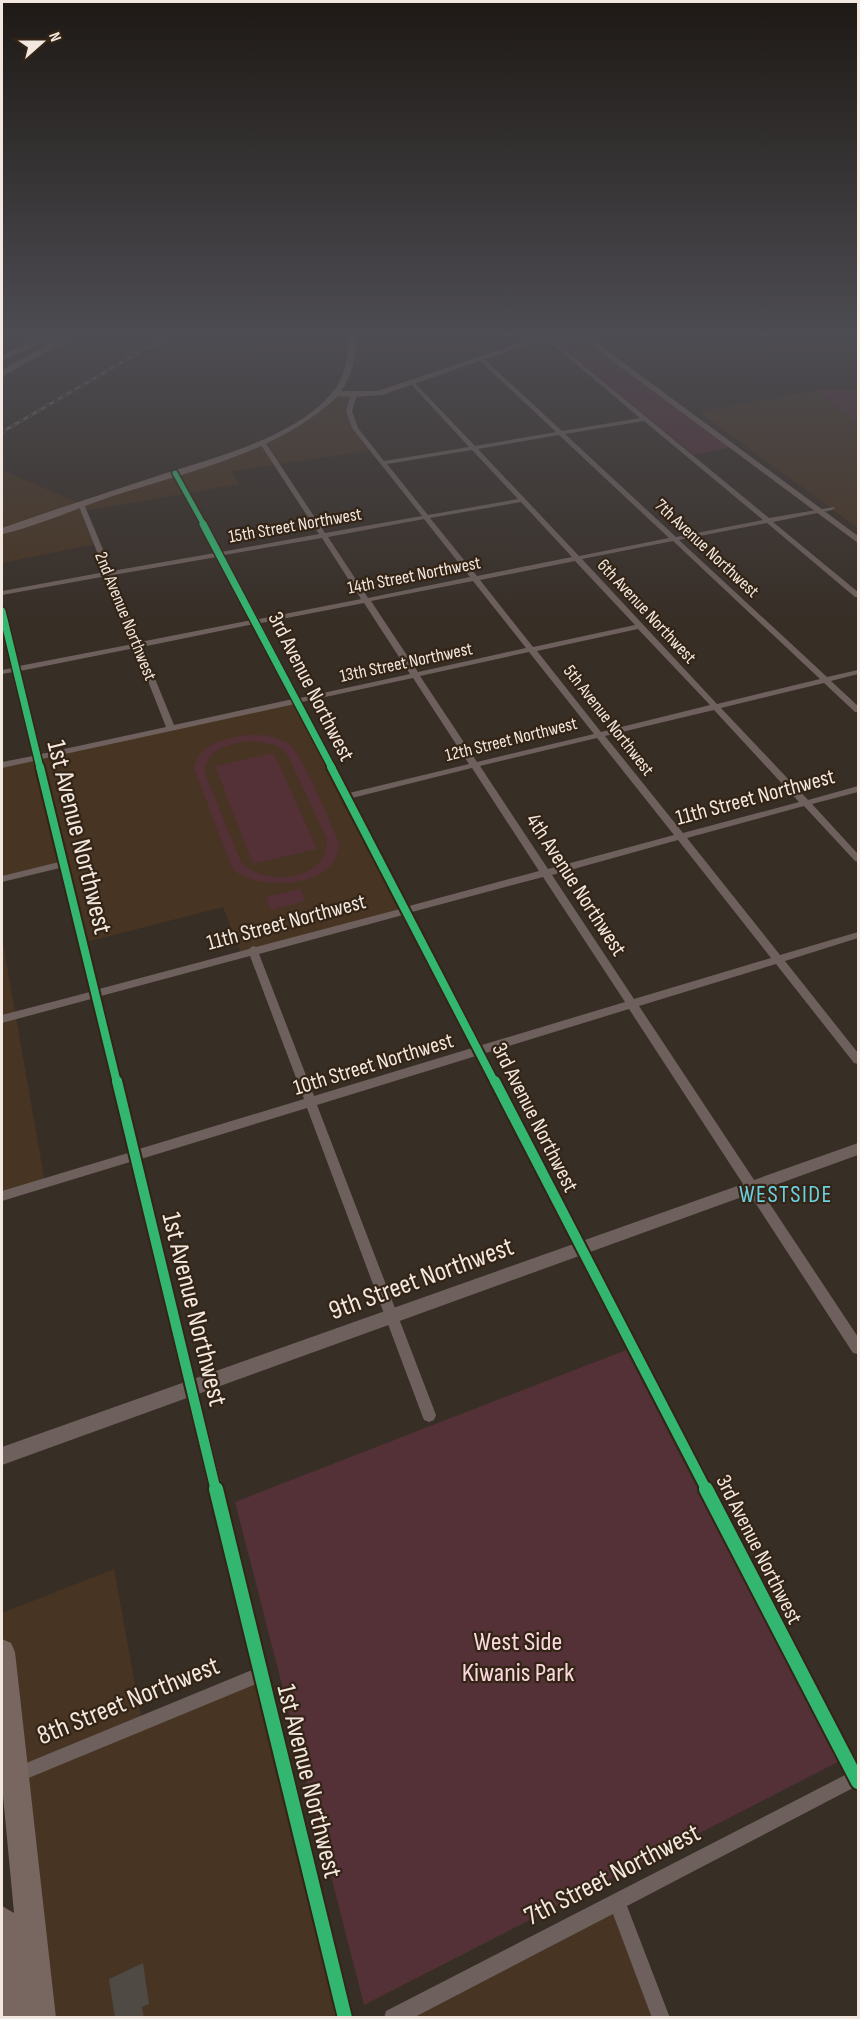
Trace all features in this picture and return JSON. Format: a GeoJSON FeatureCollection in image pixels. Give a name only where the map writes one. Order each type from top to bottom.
{"type":"FeatureCollection","features":[{"type":"Feature","properties":{"kind":"highway"},"geometry":{"type":"LineString","coordinates":[[2,1652],[8,1778],[40,2018]]}},
{"type":"Feature","properties":{"kind":"highway"},"geometry":{"type":"LineString","coordinates":[[2,1922],[11,2018]]}},
{"type":"Feature","properties":{"kind":"main road"},"geometry":{"type":"LineString","coordinates":[[2,531],[262,442],[281,431]]}},
{"type":"Feature","properties":{"kind":"main road"},"geometry":{"type":"LineString","coordinates":[[713,431],[858,540]]}},
{"type":"Feature","properties":{"kind":"main road"},"geometry":{"type":"LineString","coordinates":[[726,431],[858,528]]}},
{"type":"Feature","properties":{"kind":"street","name":"5th Avenue Northwest"},"geometry":{"type":"LineString","coordinates":[[359,431],[425,517],[858,1060]]}},
{"type":"Feature","properties":{"kind":"street","name":"6th Avenue Northwest"},"geometry":{"type":"LineString","coordinates":[[459,431],[858,860]]}},
{"type":"Feature","properties":{"kind":"street"},"geometry":{"type":"LineString","coordinates":[[383,463],[572,431]]}},
{"type":"Feature","properties":{"kind":"street"},"geometry":{"type":"LineString","coordinates":[[660,431],[858,595]]}},
{"type":"Feature","properties":{"kind":"street","name":"7th Avenue Northwest"},"geometry":{"type":"LineString","coordinates":[[561,433],[858,710]]}},
{"type":"Feature","properties":{"kind":"street","name":"4th Avenue Northwest"},"geometry":{"type":"LineString","coordinates":[[262,442],[858,1348]]}},
{"type":"Feature","properties":{"kind":"street","name":"3rd Avenue Northwest"},"geometry":{"type":"LineString","coordinates":[[175,473],[298,701],[857,1780]]}},
{"type":"Feature","properties":{"kind":"street","name":"15th Street Northwest"},"geometry":{"type":"LineString","coordinates":[[2,593],[522,500]]}},
{"type":"Feature","properties":{"kind":"street","name":"2nd Avenue Northwest"},"geometry":{"type":"LineString","coordinates":[[81,504],[171,728]]}},
{"type":"Feature","properties":{"kind":"street","name":"14th Street Northwest"},"geometry":{"type":"LineString","coordinates":[[2,672],[832,508]]}},
{"type":"Feature","properties":{"kind":"street","name":"1st Avenue Northwest"},"geometry":{"type":"LineString","coordinates":[[2,611],[345,2018]]}},
{"type":"Feature","properties":{"kind":"street","name":"13th Street Northwest"},"geometry":{"type":"LineString","coordinates":[[2,765],[640,626]]}},
{"type":"Feature","properties":{"kind":"street","name":"12th Street Northwest"},"geometry":{"type":"LineString","coordinates":[[347,796],[858,672]]}},
{"type":"Feature","properties":{"kind":"street","name":"11th Street Northwest"},"geometry":{"type":"LineString","coordinates":[[2,1019],[858,789]]}},
{"type":"Feature","properties":{"kind":"street"},"geometry":{"type":"LineString","coordinates":[[2,879],[63,864]]}},
{"type":"Feature","properties":{"kind":"street","name":"10th Street Northwest"},"geometry":{"type":"LineString","coordinates":[[2,1196],[858,935]]}},
{"type":"Feature","properties":{"kind":"street"},"geometry":{"type":"LineString","coordinates":[[253,950],[429,1415]]}},
{"type":"Feature","properties":{"kind":"street","name":"9th Street Northwest"},"geometry":{"type":"LineString","coordinates":[[2,1456],[858,1149]]}},
{"type":"Feature","properties":{"kind":"street","name":"8th Street Northwest"},"geometry":{"type":"LineString","coordinates":[[8,1778],[261,1674]]}},
{"type":"Feature","properties":{"kind":"street","name":"7th Street Northwest"},"geometry":{"type":"LineString","coordinates":[[393,2018],[857,1780]]}},
{"type":"Feature","properties":{"kind":"street"},"geometry":{"type":"LineString","coordinates":[[617,1902],[661,2018]]}},
{"type":"Feature","properties":{"kind":"shaded area"},"geometry":{"type":"Polygon","coordinates":[[[281,431],[359,431],[373,450],[232,471],[239,484],[84,511],[97,544],[2,563],[2,470],[81,504],[262,442],[281,431]]]}},
{"type":"Feature","properties":{"kind":"shaded area"},"geometry":{"type":"Polygon","coordinates":[[[725,431],[858,431],[858,528],[725,431]]]}},
{"type":"Feature","properties":{"kind":"shaded area"},"geometry":{"type":"Polygon","coordinates":[[[298,701],[406,909],[241,953],[223,907],[83,943],[63,864],[2,879],[2,765],[298,701]]]}},
{"type":"Feature","properties":{"kind":"shaded area"},"geometry":{"type":"Polygon","coordinates":[[[2,937],[45,1183],[2,1196],[2,937]]]}},
{"type":"Feature","properties":{"kind":"shaded area"},"geometry":{"type":"Polygon","coordinates":[[[114,1569],[142,1722],[261,1674],[345,2017],[40,2017],[2,1652],[2,1613],[114,1569]]]}},
{"type":"Feature","properties":{"kind":"shaded area"},"geometry":{"type":"Polygon","coordinates":[[[617,1902],[661,2018],[393,2018],[617,1902]]]}},
{"type":"Feature","properties":{"kind":"green space"},"geometry":{"type":"Polygon","coordinates":[[[665,431],[711,431],[733,447],[694,455],[665,431]]]}},
{"type":"Feature","properties":{"kind":"green space"},"geometry":{"type":"Polygon","coordinates":[[[247,735],[263,735],[288,743],[308,774],[339,842],[336,858],[327,869],[313,877],[296,882],[261,882],[233,870],[194,769],[196,760],[207,748],[222,740],[247,735]],[[252,741],[228,745],[215,752],[210,758],[205,773],[241,862],[265,875],[293,876],[307,872],[317,864],[325,853],[327,839],[287,754],[275,745],[252,741]]]}},
{"type":"Feature","properties":{"kind":"green space"},"geometry":{"type":"Polygon","coordinates":[[[274,753],[317,849],[253,864],[215,766],[274,753]]]}},
{"type":"Feature","properties":{"kind":"green space"},"geometry":{"type":"Polygon","coordinates":[[[300,889],[306,901],[271,910],[266,897],[300,889]]]}},
{"type":"Feature","properties":{"kind":"green space","name":"West Side Kiwanis Park"},"geometry":{"type":"Polygon","coordinates":[[[626,1350],[838,1762],[364,2005],[235,1502],[626,1350]]]}},
{"type":"Feature","properties":{"kind":"building"},"geometry":{"type":"Polygon","coordinates":[[[143,1963],[149,2004],[142,2007],[144,2018],[115,2018],[109,1979],[143,1963]]]}},
{"type":"Feature","properties":{"kind":"cycle path"},"geometry":{"type":"LineString","coordinates":[[175,473],[256,621],[858,1782]]}},
{"type":"Feature","properties":{"kind":"cycle path"},"geometry":{"type":"LineString","coordinates":[[2,611],[345,2018]]}},
{"type":"Feature","properties":{"kind":"district","name":"WESTSIDE"},"geometry":{"type":"Point","coordinates":[786,1194]}}]}
